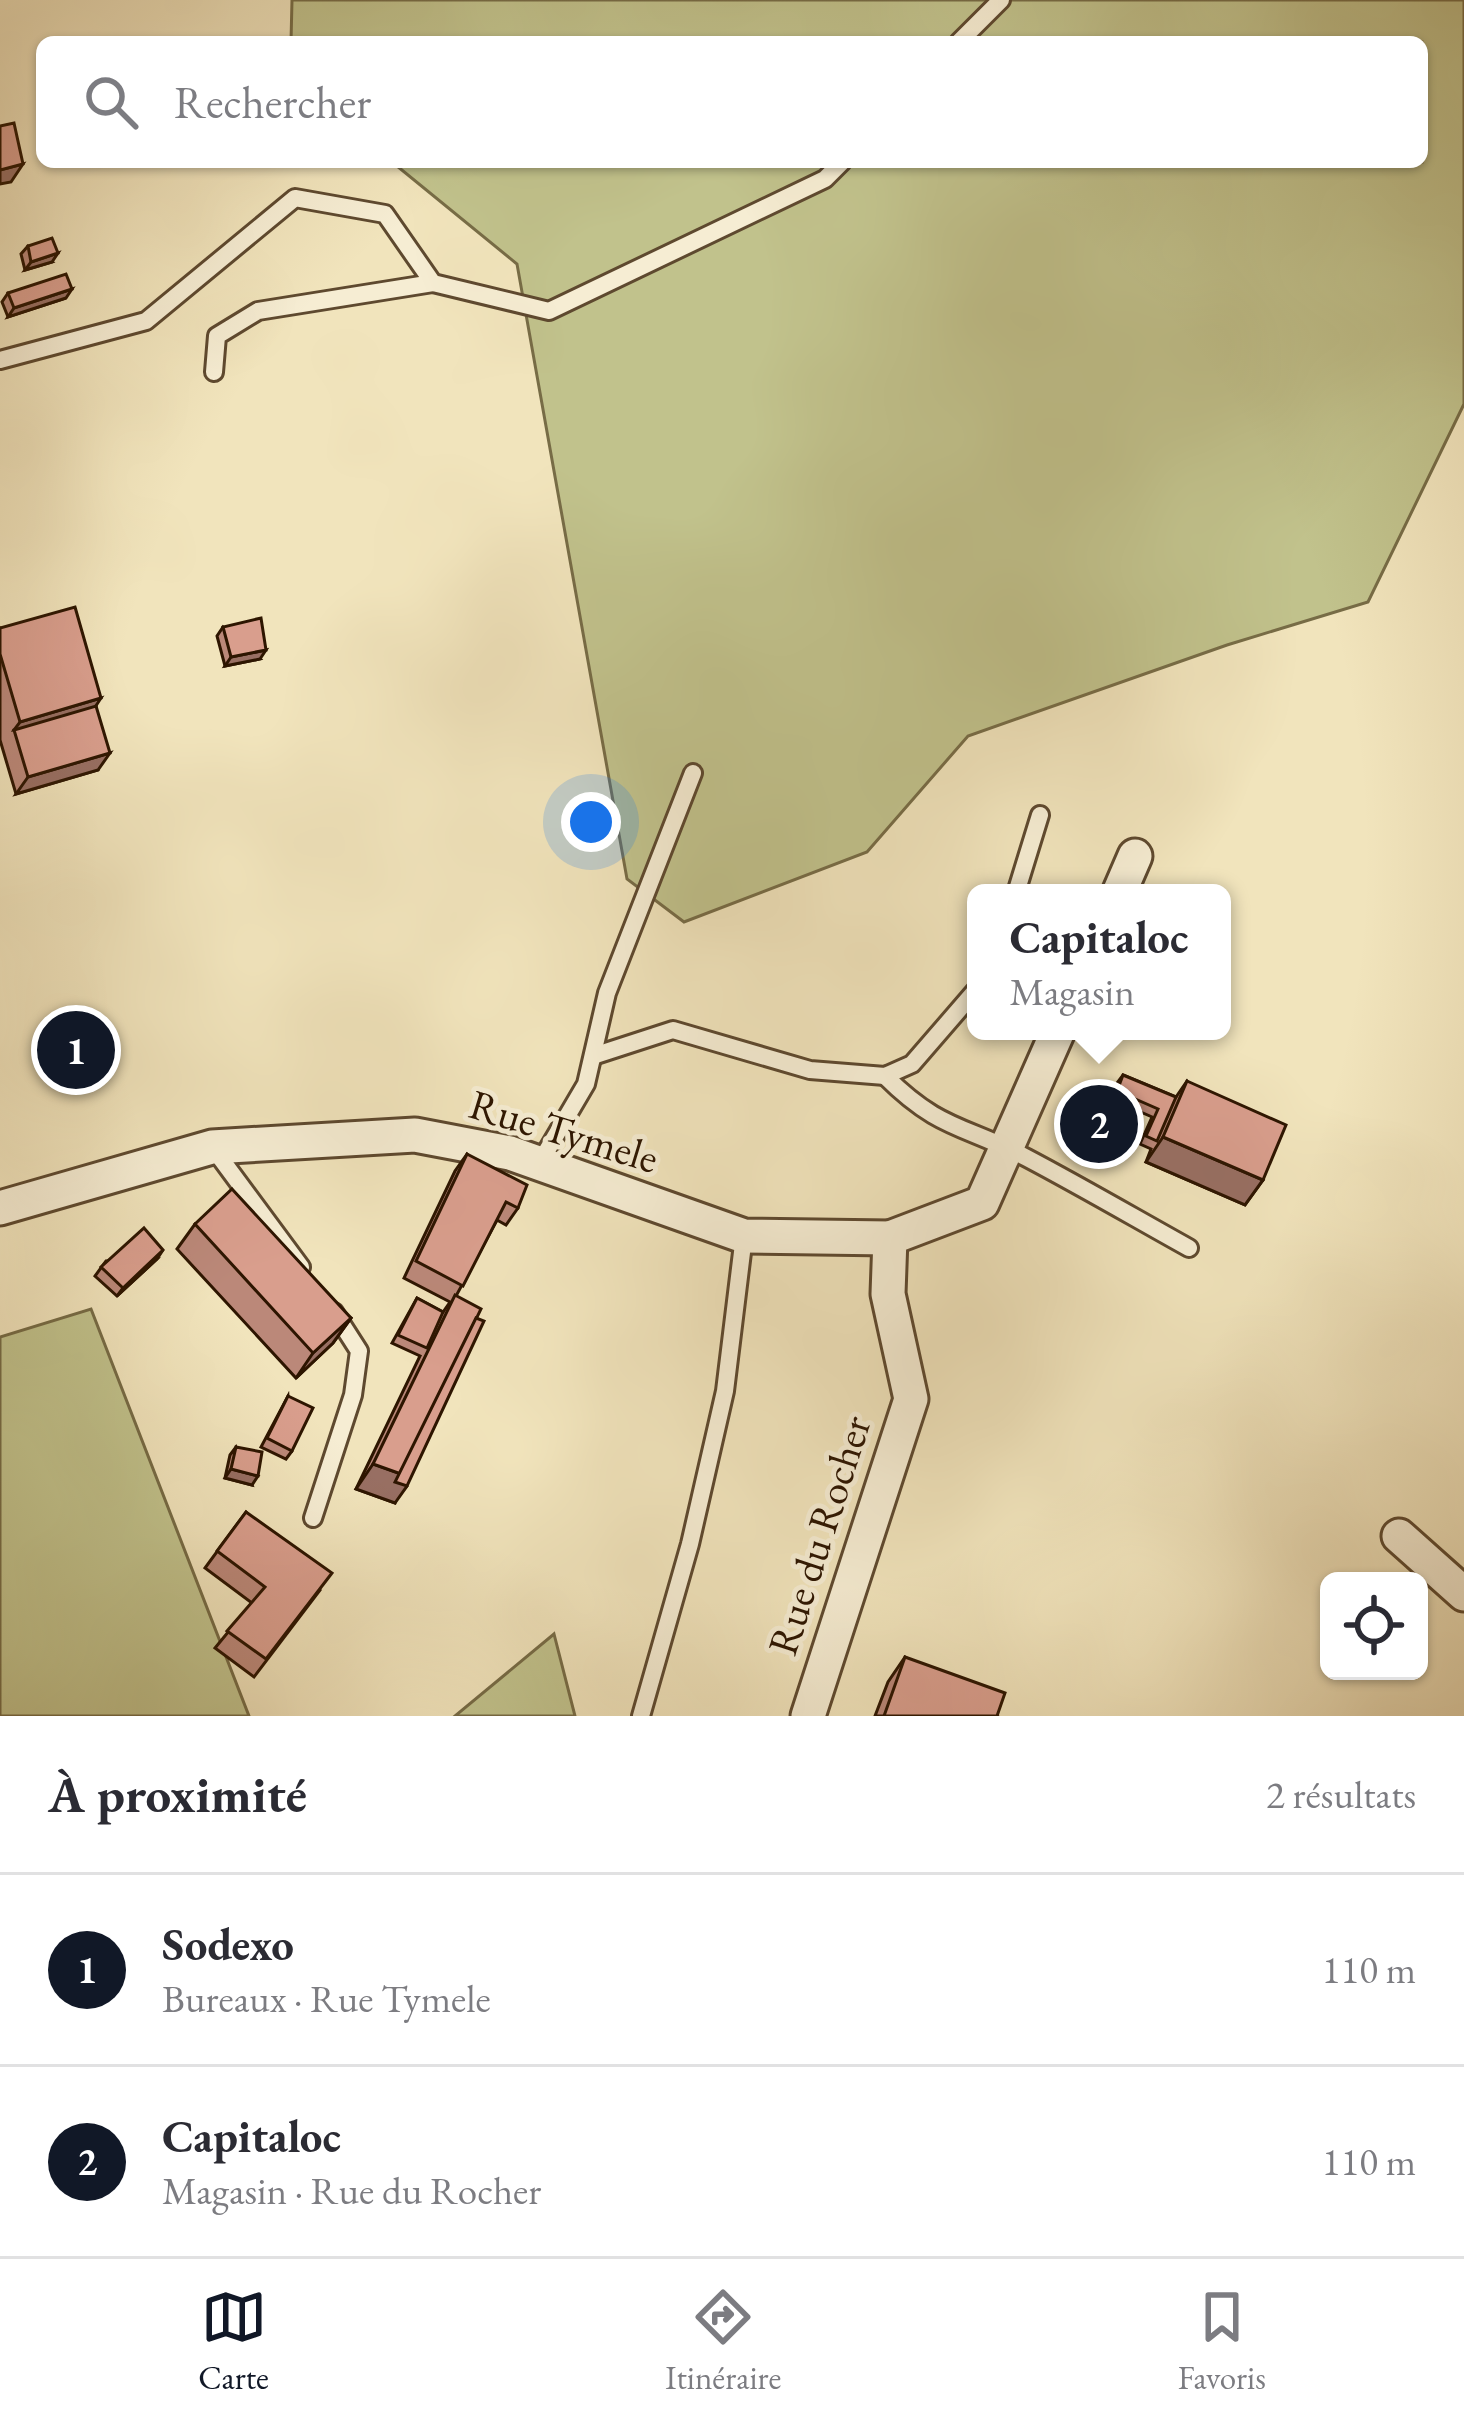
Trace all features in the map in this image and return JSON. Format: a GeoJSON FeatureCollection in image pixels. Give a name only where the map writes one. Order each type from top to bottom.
{"type":"FeatureCollection","features":[{"type":"Feature","properties":{"kind":"street"},"geometry":{"type":"LineString","coordinates":[[1123,884],[1135,856]]}},
{"type":"Feature","properties":{"kind":"street"},"geometry":{"type":"LineString","coordinates":[[890,1238],[982,1203],[1054,1040]]}},
{"type":"Feature","properties":{"kind":"street","name":"Rue Tymele"},"geometry":{"type":"LineString","coordinates":[[0,1208],[212,1147],[415,1135],[538,1164],[744,1236],[890,1238]]}},
{"type":"Feature","properties":{"kind":"street","name":"Rue du Rocher"},"geometry":{"type":"LineString","coordinates":[[808,1716],[911,1399],[888,1294],[890,1238]]}},
{"type":"Feature","properties":{"kind":"street"},"geometry":{"type":"LineString","coordinates":[[1399,1536],[1464,1594]]}},
{"type":"Feature","properties":{"kind":"lane"},"geometry":{"type":"LineString","coordinates":[[965,36],[1001,0]]}},
{"type":"Feature","properties":{"kind":"lane"},"geometry":{"type":"LineString","coordinates":[[214,372],[217,336],[258,311],[433,283],[549,311],[825,179],[836,168]]}},
{"type":"Feature","properties":{"kind":"lane"},"geometry":{"type":"LineString","coordinates":[[0,360],[146,321],[295,198],[385,214],[433,283]]}},
{"type":"Feature","properties":{"kind":"lane"},"geometry":{"type":"LineString","coordinates":[[538,1164],[586,1084],[608,993],[693,773]]}},
{"type":"Feature","properties":{"kind":"lane"},"geometry":{"type":"LineString","coordinates":[[1019,884],[1040,815]]}},
{"type":"Feature","properties":{"kind":"lane"},"geometry":{"type":"LineString","coordinates":[[593,1056],[673,1030],[810,1070],[884,1076],[912,1064],[967,1000]]}},
{"type":"Feature","properties":{"kind":"lane"},"geometry":{"type":"LineString","coordinates":[[884,1076],[917,1108],[954,1130],[1007,1148],[1189,1248]]}},
{"type":"Feature","properties":{"kind":"lane"},"geometry":{"type":"LineString","coordinates":[[212,1147],[359,1352],[352,1395],[314,1518]]}},
{"type":"Feature","properties":{"kind":"lane"},"geometry":{"type":"LineString","coordinates":[[641,1716],[690,1544],[725,1391],[744,1236]]}},
{"type":"Feature","properties":{"kind":"green space"},"geometry":{"type":"Polygon","coordinates":[[[292,0],[1464,0],[1464,404],[1368,602],[1227,645],[968,736],[867,852],[684,922],[627,879],[517,264],[399,168],[1428,168],[1428,36],[291,36],[292,0]]]}},
{"type":"Feature","properties":{"kind":"green space"},"geometry":{"type":"Polygon","coordinates":[[[91,1309],[249,1716],[0,1716],[0,1337],[91,1309]]]}},
{"type":"Feature","properties":{"kind":"green space"},"geometry":{"type":"Polygon","coordinates":[[[554,1634],[575,1716],[455,1716],[554,1634]]]}},
{"type":"Feature","properties":{"kind":"building"},"geometry":{"type":"Polygon","coordinates":[[[14,123],[23,164],[0,170],[0,126],[14,123]]]}},
{"type":"Feature","properties":{"kind":"building"},"geometry":{"type":"Polygon","coordinates":[[[52,238],[58,253],[31,262],[28,246],[52,238]]]}},
{"type":"Feature","properties":{"kind":"building"},"geometry":{"type":"Polygon","coordinates":[[[66,274],[72,289],[14,308],[8,293],[66,274]]]}},
{"type":"Feature","properties":{"kind":"building"},"geometry":{"type":"Polygon","coordinates":[[[75,607],[101,698],[20,722],[0,654],[0,628],[75,607]]]}},
{"type":"Feature","properties":{"kind":"building"},"geometry":{"type":"Polygon","coordinates":[[[261,618],[266,650],[231,657],[223,627],[261,618]]]}},
{"type":"Feature","properties":{"kind":"building"},"geometry":{"type":"Polygon","coordinates":[[[96,706],[110,753],[28,777],[14,730],[96,706]]]}},
{"type":"Feature","properties":{"kind":"building"},"geometry":{"type":"Polygon","coordinates":[[[1123,1075],[1176,1097],[1157,1141],[1146,1136],[1158,1109],[1117,1091],[1123,1075]]]}},
{"type":"Feature","properties":{"kind":"building"},"geometry":{"type":"Polygon","coordinates":[[[1187,1081],[1286,1125],[1263,1180],[1163,1137],[1187,1081]]]}},
{"type":"Feature","properties":{"kind":"building"},"geometry":{"type":"Polygon","coordinates":[[[467,1154],[527,1185],[518,1208],[506,1202],[463,1286],[416,1261],[467,1154]]]}},
{"type":"Feature","properties":{"kind":"building"},"geometry":{"type":"Polygon","coordinates":[[[232,1189],[351,1318],[313,1353],[195,1224],[232,1189]]]}},
{"type":"Feature","properties":{"kind":"building"},"geometry":{"type":"Polygon","coordinates":[[[144,1228],[163,1250],[123,1288],[101,1267],[144,1228]]]}},
{"type":"Feature","properties":{"kind":"building"},"geometry":{"type":"Polygon","coordinates":[[[455,1295],[481,1309],[401,1474],[373,1464],[455,1295]]]}},
{"type":"Feature","properties":{"kind":"building"},"geometry":{"type":"Polygon","coordinates":[[[417,1298],[443,1312],[427,1348],[398,1335],[417,1298]]]}},
{"type":"Feature","properties":{"kind":"building"},"geometry":{"type":"Polygon","coordinates":[[[476,1318],[484,1321],[407,1486],[395,1482],[476,1318]]]}},
{"type":"Feature","properties":{"kind":"building"},"geometry":{"type":"Polygon","coordinates":[[[288,1396],[313,1408],[292,1451],[267,1438],[288,1396]]]}},
{"type":"Feature","properties":{"kind":"building"},"geometry":{"type":"Polygon","coordinates":[[[236,1447],[262,1452],[258,1476],[231,1469],[236,1447]]]}},
{"type":"Feature","properties":{"kind":"building"},"geometry":{"type":"Polygon","coordinates":[[[246,1512],[332,1573],[266,1659],[227,1631],[265,1587],[217,1551],[246,1512]]]}},
{"type":"Feature","properties":{"kind":"building"},"geometry":{"type":"Polygon","coordinates":[[[905,1657],[1005,1693],[997,1716],[884,1716],[905,1657]]]}},
{"type":"Feature","properties":{"kind":"place","name":"Sodexo"},"geometry":{"type":"Point","coordinates":[76,1050]}},
{"type":"Feature","properties":{"kind":"place","name":"Capitaloc"},"geometry":{"type":"Point","coordinates":[1099,1124]}}]}
